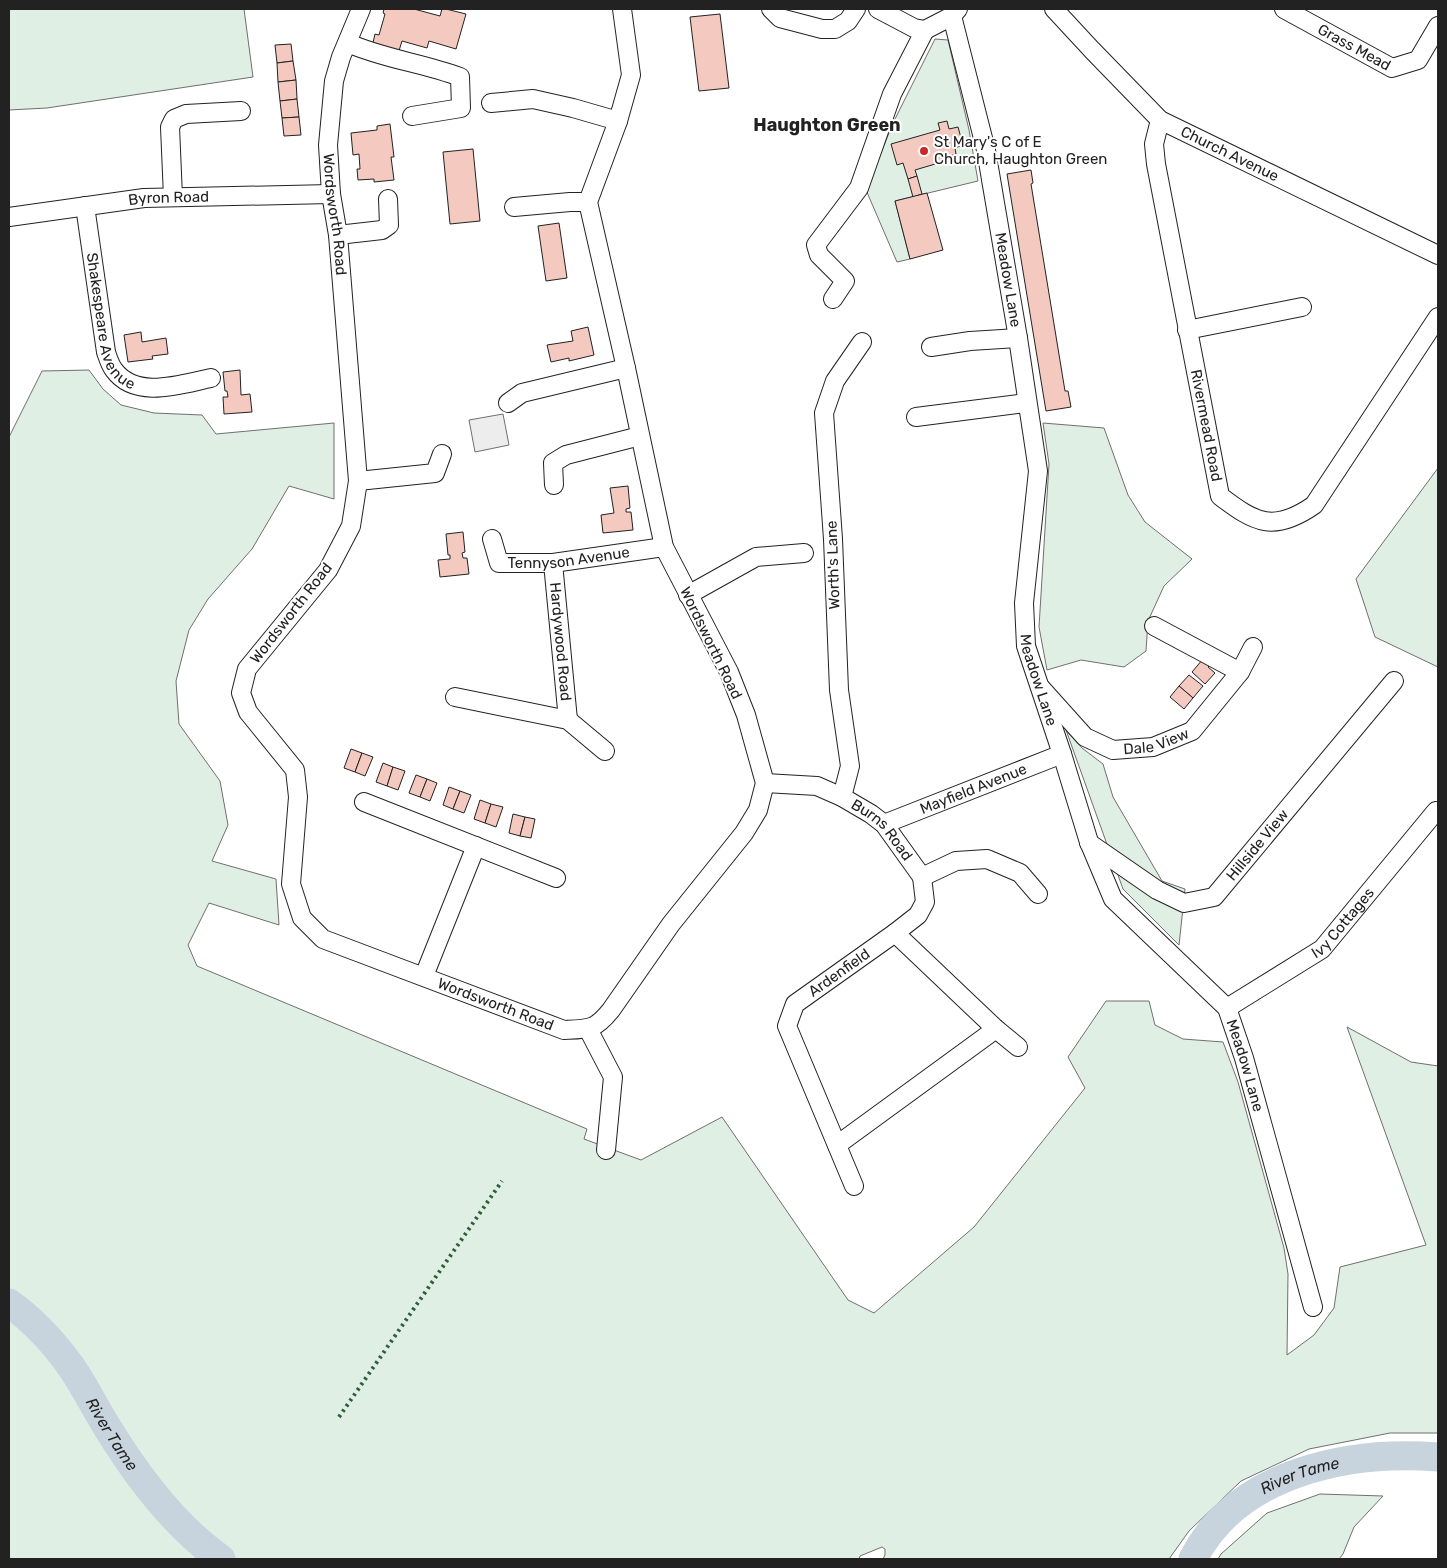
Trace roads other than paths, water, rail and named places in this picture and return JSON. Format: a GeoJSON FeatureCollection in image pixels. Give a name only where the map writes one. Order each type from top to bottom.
{"type":"FeatureCollection","features":[{"type":"Feature","properties":{"kind":"street","name":"Wordsworth Road"},"geometry":{"type":"LineString","coordinates":[[361,9],[341,57],[334,81],[328,145],[331,194],[338,235],[358,481],[351,526],[328,570],[247,669],[241,693],[248,712],[294,770],[298,797],[291,884],[302,918],[323,939],[564,1030],[588,1029],[601,1023],[671,924],[744,833],[758,810],[765,782],[746,715],[729,672],[664,547],[588,202]]}},
{"type":"Feature","properties":{"kind":"street"},"geometry":{"type":"LineString","coordinates":[[514,207],[588,202],[618,121],[631,75],[622,9]]}},
{"type":"Feature","properties":{"kind":"street"},"geometry":{"type":"LineString","coordinates":[[771,9],[780,18],[822,29],[835,29],[848,21],[856,9]]}},
{"type":"Feature","properties":{"kind":"street"},"geometry":{"type":"LineString","coordinates":[[878,9],[914,28],[924,30]]}},
{"type":"Feature","properties":{"kind":"street","name":"Church Avenue"},"geometry":{"type":"LineString","coordinates":[[1054,9],[1160,120],[1438,255]]}},
{"type":"Feature","properties":{"kind":"street","name":"Grass Mead"},"geometry":{"type":"LineString","coordinates":[[1284,9],[1392,68],[1418,60],[1438,26]]}},
{"type":"Feature","properties":{"kind":"street"},"geometry":{"type":"LineString","coordinates":[[833,298],[845,281],[819,255],[816,244],[859,188],[892,94],[924,30],[955,12]]}},
{"type":"Feature","properties":{"kind":"street","name":"Meadow Lane"},"geometry":{"type":"LineString","coordinates":[[955,12],[986,150],[1018,338],[1026,403],[1038,471],[1024,602],[1026,646],[1089,842],[1113,899],[1227,1008],[1244,1058],[1313,1307]]}},
{"type":"Feature","properties":{"kind":"street"},"geometry":{"type":"LineString","coordinates":[[348,43],[366,51],[435,68],[460,77],[461,108],[412,116]]}},
{"type":"Feature","properties":{"kind":"street"},"geometry":{"type":"LineString","coordinates":[[491,103],[533,99],[618,121]]}},
{"type":"Feature","properties":{"kind":"street"},"geometry":{"type":"LineString","coordinates":[[173,196],[170,127],[174,119],[186,114],[241,111]]}},
{"type":"Feature","properties":{"kind":"street","name":"Rivermead Road"},"geometry":{"type":"LineString","coordinates":[[1160,120],[1154,144],[1156,164],[1220,496],[1243,514],[1253,519],[1278,521],[1292,517],[1314,504],[1438,317]]}},
{"type":"Feature","properties":{"kind":"street","name":"Byron Road"},"geometry":{"type":"LineString","coordinates":[[9,217],[173,196],[331,194]]}},
{"type":"Feature","properties":{"kind":"street"},"geometry":{"type":"LineString","coordinates":[[338,235],[382,230],[389,225],[388,199]]}},
{"type":"Feature","properties":{"kind":"street","name":"Shakespeare Avenue"},"geometry":{"type":"LineString","coordinates":[[85,206],[106,352],[113,369],[122,379],[139,386],[155,389],[211,378]]}},
{"type":"Feature","properties":{"kind":"street"},"geometry":{"type":"LineString","coordinates":[[1188,330],[1302,307]]}},
{"type":"Feature","properties":{"kind":"street"},"geometry":{"type":"LineString","coordinates":[[931,347],[1018,338]]}},
{"type":"Feature","properties":{"kind":"street","name":"Worth's Lane"},"geometry":{"type":"LineString","coordinates":[[842,797],[850,766],[839,690],[833,539],[824,412],[835,381],[862,342]]}},
{"type":"Feature","properties":{"kind":"street"},"geometry":{"type":"LineString","coordinates":[[515,398],[626,368]]}},
{"type":"Feature","properties":{"kind":"street"},"geometry":{"type":"LineString","coordinates":[[916,417],[1026,403]]}},
{"type":"Feature","properties":{"kind":"street"},"geometry":{"type":"LineString","coordinates":[[554,485],[553,463],[566,455],[640,436]]}},
{"type":"Feature","properties":{"kind":"street"},"geometry":{"type":"LineString","coordinates":[[358,481],[435,473],[442,454]]}},
{"type":"Feature","properties":{"kind":"street","name":"Tennyson Avenue"},"geometry":{"type":"LineString","coordinates":[[492,539],[499,563],[554,563],[664,547]]}},
{"type":"Feature","properties":{"kind":"street"},"geometry":{"type":"LineString","coordinates":[[688,596],[756,557],[804,553]]}},
{"type":"Feature","properties":{"kind":"street","name":"Hardywood Road"},"geometry":{"type":"LineString","coordinates":[[554,563],[568,720]]}},
{"type":"Feature","properties":{"kind":"street"},"geometry":{"type":"LineString","coordinates":[[1154,626],[1240,672]]}},
{"type":"Feature","properties":{"kind":"street","name":"Dale View"},"geometry":{"type":"LineString","coordinates":[[1038,687],[1044,690],[1085,737],[1113,750],[1153,747],[1192,731],[1240,672],[1253,647]]}},
{"type":"Feature","properties":{"kind":"street","name":"Hillside View"},"geometry":{"type":"LineString","coordinates":[[1089,842],[1157,890],[1184,903],[1214,897],[1394,681]]}},
{"type":"Feature","properties":{"kind":"street","name":"Hardywood Road"},"geometry":{"type":"LineString","coordinates":[[455,696],[568,720],[605,751]]}},
{"type":"Feature","properties":{"kind":"street","name":"Mayfield Avenue"},"geometry":{"type":"LineString","coordinates":[[884,824],[1062,754]]}},
{"type":"Feature","properties":{"kind":"street","name":"Burns Road"},"geometry":{"type":"LineString","coordinates":[[765,782],[817,786],[842,797],[872,814],[884,824],[922,877],[925,902],[918,915],[895,933]]}},
{"type":"Feature","properties":{"kind":"street"},"geometry":{"type":"LineString","coordinates":[[364,802],[556,878]]}},
{"type":"Feature","properties":{"kind":"street","name":"Ivy Cottages"},"geometry":{"type":"LineString","coordinates":[[1227,1008],[1322,949],[1436,811]]}},
{"type":"Feature","properties":{"kind":"street"},"geometry":{"type":"LineString","coordinates":[[424,976],[476,846]]}},
{"type":"Feature","properties":{"kind":"street"},"geometry":{"type":"LineString","coordinates":[[922,877],[956,861],[987,859],[1020,873],[1038,894]]}},
{"type":"Feature","properties":{"kind":"street"},"geometry":{"type":"LineString","coordinates":[[895,933],[996,1029],[1018,1047]]}},
{"type":"Feature","properties":{"kind":"street","name":"Ardenfield"},"geometry":{"type":"LineString","coordinates":[[854,1186],[787,1026],[795,1004],[895,933]]}},
{"type":"Feature","properties":{"kind":"street"},"geometry":{"type":"LineString","coordinates":[[588,1029],[613,1077],[608,1109],[606,1150]]}},
{"type":"Feature","properties":{"kind":"street"},"geometry":{"type":"LineString","coordinates":[[837,1145],[996,1029]]}},
{"type":"Feature","properties":{"kind":"waterway","name":"River Tame"},"geometry":{"type":"LineString","coordinates":[[9,1303],[35,1325],[65,1359],[77,1375],[131,1464],[172,1516],[221,1559]]}},
{"type":"Feature","properties":{"kind":"waterway","name":"River Tame"},"geometry":{"type":"LineString","coordinates":[[1193,1559],[1213,1529],[1237,1505],[1266,1487],[1299,1473],[1333,1463],[1368,1458],[1438,1457]]}},
{"type":"Feature","properties":{"kind":"place","name":"St Mary's C of E Church, Haughton Green"},"geometry":{"type":"Point","coordinates":[924,151]}},
{"type":"Feature","properties":{"kind":"district","name":"Haughton Green"},"geometry":{"type":"Point","coordinates":[827,125]}}]}
